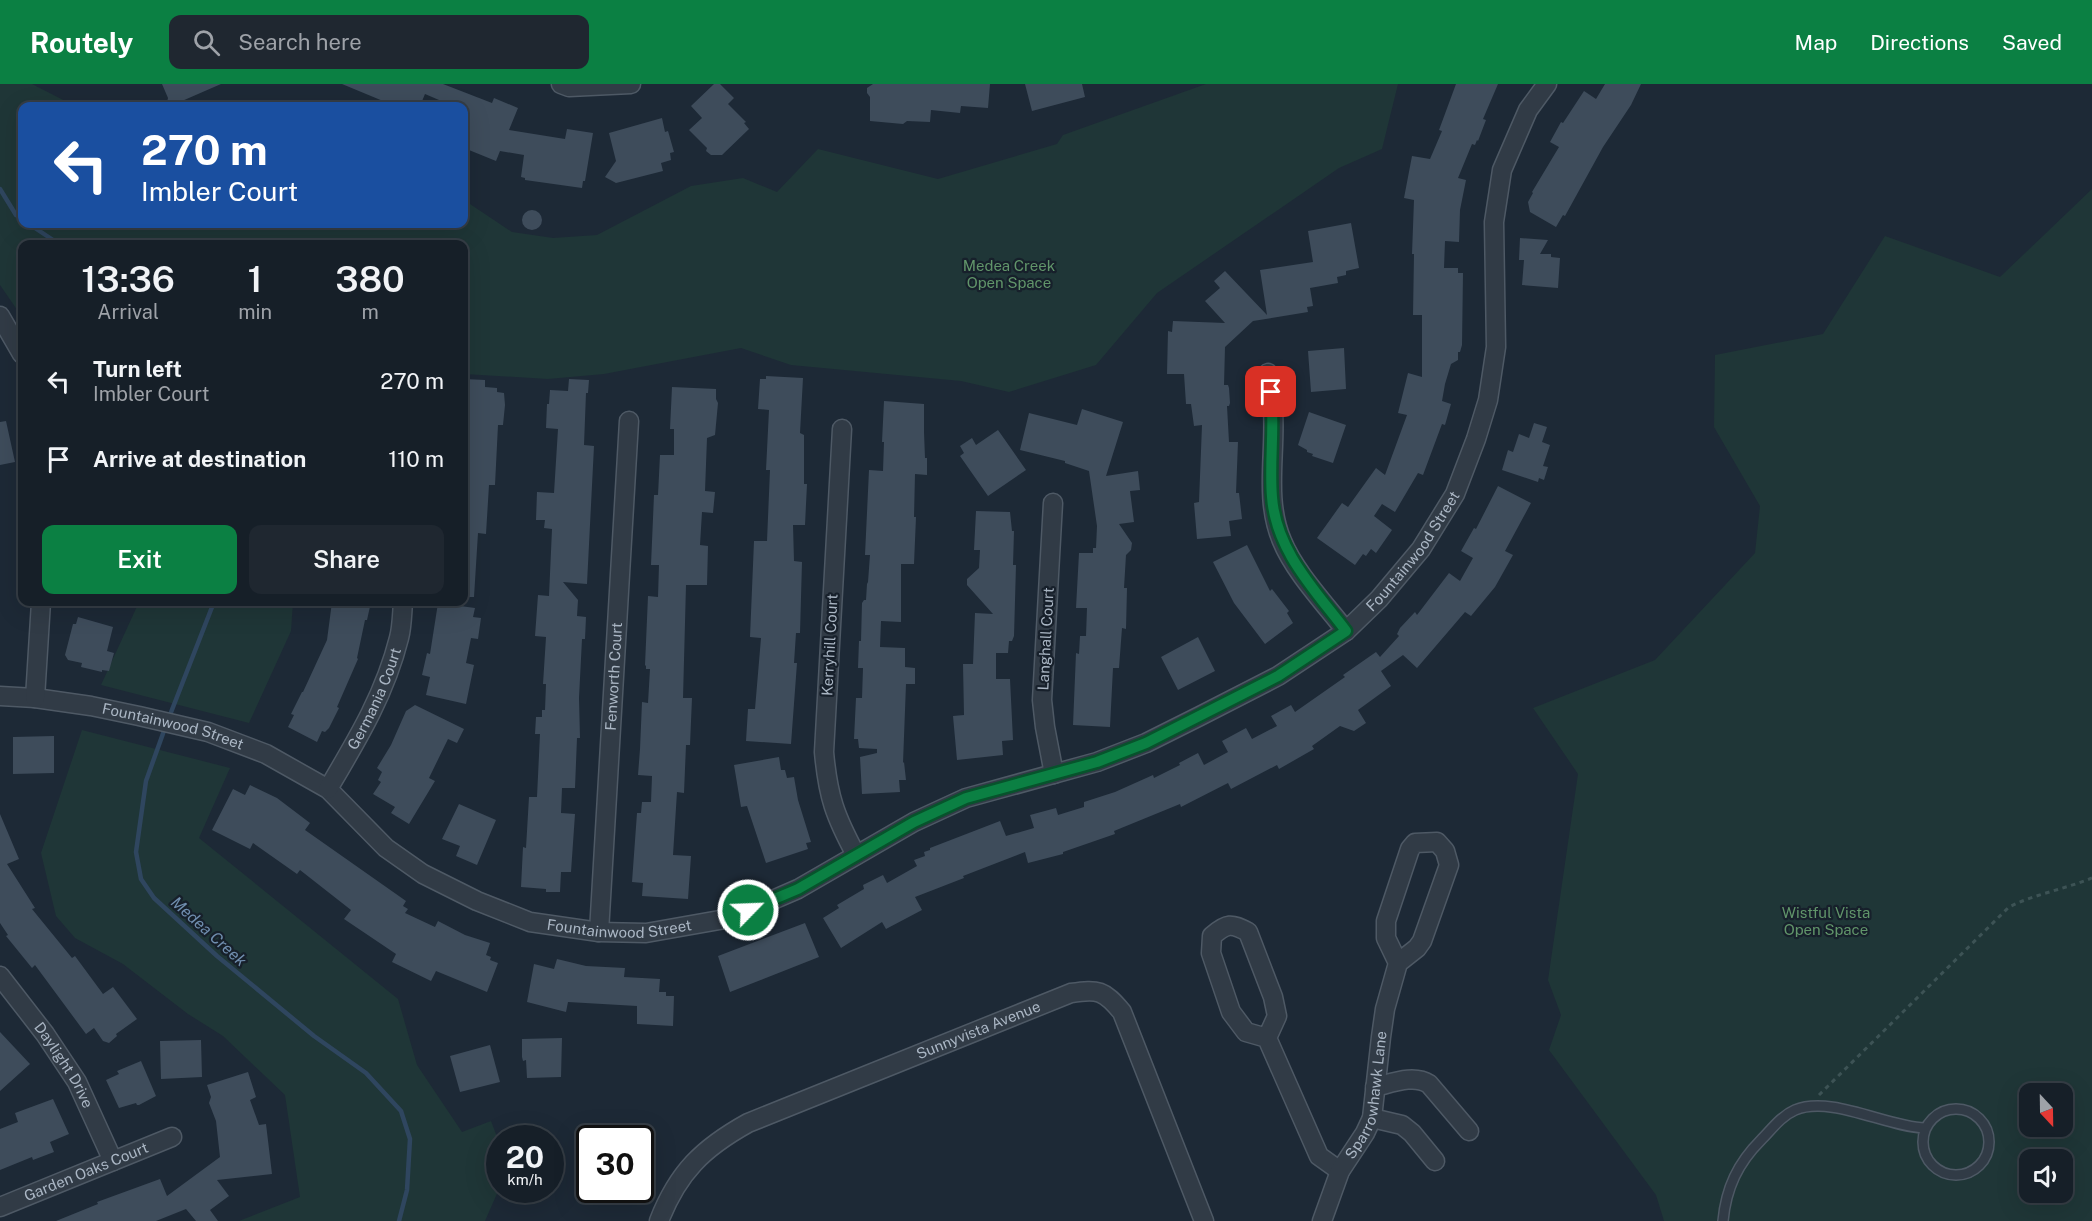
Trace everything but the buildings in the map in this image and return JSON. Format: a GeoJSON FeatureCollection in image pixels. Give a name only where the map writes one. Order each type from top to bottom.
{"type":"FeatureCollection","features":[{"type":"Feature","properties":{"kind":"street"},"geometry":{"type":"LineString","coordinates":[[561,84],[569,87],[631,84]]}},
{"type":"Feature","properties":{"kind":"street","name":"Fountainwood Street"},"geometry":{"type":"LineString","coordinates":[[0,696],[91,706],[139,716],[208,732],[266,754],[328,789],[386,848],[423,874],[477,901],[530,922],[599,932],[646,933],[731,918],[798,889],[914,822],[966,798],[1097,762],[1146,743],[1200,717],[1278,676],[1346,631],[1379,599],[1421,549],[1455,494],[1476,439],[1488,400],[1496,347],[1494,222],[1502,170],[1528,110],[1547,84]]}},
{"type":"Feature","properties":{"kind":"street"},"geometry":{"type":"LineString","coordinates":[[0,316],[18,347]]}},
{"type":"Feature","properties":{"kind":"street"},"geometry":{"type":"LineString","coordinates":[[1268,373],[1273,410],[1271,496],[1275,521],[1282,543],[1292,560],[1346,631]]}},
{"type":"Feature","properties":{"kind":"street","name":"Fenworth Court"},"geometry":{"type":"LineString","coordinates":[[599,932],[629,421]]}},
{"type":"Feature","properties":{"kind":"street","name":"Kerryhill Court"},"geometry":{"type":"LineString","coordinates":[[842,429],[824,752],[826,784],[831,804],[856,855]]}},
{"type":"Feature","properties":{"kind":"street","name":"Langhall Court"},"geometry":{"type":"LineString","coordinates":[[1053,503],[1042,700],[1054,774]]}},
{"type":"Feature","properties":{"kind":"street"},"geometry":{"type":"LineString","coordinates":[[34,698],[41,606]]}},
{"type":"Feature","properties":{"kind":"street","name":"Germania Court"},"geometry":{"type":"LineString","coordinates":[[328,789],[365,728],[384,687],[400,636],[403,606]]}},
{"type":"Feature","properties":{"kind":"street"},"geometry":{"type":"LineString","coordinates":[[1437,842],[1445,851],[1449,865],[1422,941],[1398,963],[1386,938],[1386,921],[1410,849],[1415,843],[1437,842]]}},
{"type":"Feature","properties":{"kind":"street"},"geometry":{"type":"LineString","coordinates":[[1267,1038],[1246,1032],[1231,1012],[1211,953],[1212,936],[1223,926],[1235,925],[1248,932],[1273,997],[1277,1016],[1267,1038],[1319,1156],[1341,1171]]}},
{"type":"Feature","properties":{"kind":"street","name":"Sparrowhawk Lane"},"geometry":{"type":"LineString","coordinates":[[1322,1221],[1341,1171],[1372,1118],[1385,1009],[1398,963]]}},
{"type":"Feature","properties":{"kind":"street","name":"Daylight Drive"},"geometry":{"type":"LineString","coordinates":[[0,976],[77,1082],[113,1161]]}},
{"type":"Feature","properties":{"kind":"street","name":"Sunnyvista Avenue"},"geometry":{"type":"LineString","coordinates":[[659,1221],[664,1206],[686,1170],[717,1140],[748,1123],[1071,993],[1091,990],[1109,997],[1122,1012],[1204,1221]]}},
{"type":"Feature","properties":{"kind":"street"},"geometry":{"type":"LineString","coordinates":[[1375,1087],[1413,1079],[1423,1080],[1469,1131]]}},
{"type":"Feature","properties":{"kind":"street"},"geometry":{"type":"LineString","coordinates":[[1372,1118],[1402,1125],[1412,1132],[1436,1161]]}},
{"type":"Feature","properties":{"kind":"street","name":"Garden Oaks Court"},"geometry":{"type":"LineString","coordinates":[[0,1207],[172,1137]]}},
{"type":"Feature","properties":{"kind":"lane"},"geometry":{"type":"LineString","coordinates":[[1724,1221],[1728,1191],[1736,1170],[1747,1154],[1794,1110],[1807,1106],[1848,1110],[1908,1128],[1925,1128]]}},
{"type":"Feature","properties":{"kind":"lane"},"geometry":{"type":"LineString","coordinates":[[1961,1109],[1972,1113],[1981,1119],[1987,1129],[1988,1151],[1983,1161],[1966,1174],[1954,1176],[1944,1173],[1934,1168],[1927,1160],[1922,1139],[1925,1128],[1940,1112],[1961,1109]]}},
{"type":"Feature","properties":{"kind":"path"},"geometry":{"type":"LineString","coordinates":[[1807,1106],[2009,907],[2022,900],[2092,878]]}},
{"type":"Feature","properties":{"kind":"green space","name":"Medea Creek Open Space"},"geometry":{"type":"Polygon","coordinates":[[[0,84],[32,84],[67,102],[18,102],[18,228],[468,228],[468,203],[512,232],[553,238],[597,235],[691,186],[743,178],[777,192],[818,149],[938,179],[1057,144],[1063,135],[1206,84],[1398,84],[1382,149],[1339,168],[1157,293],[1096,365],[1009,392],[961,381],[791,365],[741,348],[604,374],[548,379],[468,374],[468,240],[18,240],[18,311],[0,285],[0,84]]]}},
{"type":"Feature","properties":{"kind":"green space","name":"Wistful Vista Open Space"},"geometry":{"type":"Polygon","coordinates":[[[2092,189],[2092,1221],[1664,1221],[1656,1195],[1549,1050],[1561,1015],[1548,980],[1578,774],[1533,708],[1655,660],[1755,553],[1760,506],[1714,427],[1715,355],[1823,334],[1885,236],[2000,277],[2092,189]]]}},
{"type":"Feature","properties":{"kind":"green space"},"geometry":{"type":"Polygon","coordinates":[[[137,606],[293,606],[291,631],[249,723],[101,685],[137,606]]]}},
{"type":"Feature","properties":{"kind":"green space"},"geometry":{"type":"Polygon","coordinates":[[[82,730],[230,768],[199,838],[398,999],[417,1065],[462,1132],[491,1121],[493,1125],[486,1125],[486,1203],[493,1203],[485,1221],[239,1221],[300,1197],[285,1095],[223,1036],[188,1014],[123,964],[75,938],[56,916],[41,853],[82,730]]]}},
{"type":"Feature","properties":{"kind":"waterway","name":"Medea Creek"},"geometry":{"type":"LineString","coordinates":[[0,189],[18,216]]}},
{"type":"Feature","properties":{"kind":"waterway","name":"Medea Creek"},"geometry":{"type":"LineString","coordinates":[[35,228],[53,240]]}},
{"type":"Feature","properties":{"kind":"waterway","name":"Medea Creek"},"geometry":{"type":"LineString","coordinates":[[168,720],[212,606]]}},
{"type":"Feature","properties":{"kind":"waterway","name":"Medea Creek"},"geometry":{"type":"LineString","coordinates":[[165,728],[146,781],[136,852],[141,879],[154,898],[217,956],[314,1036],[366,1073],[401,1111],[410,1139],[407,1190],[399,1221]]}},
{"type":"Feature","properties":{"kind":"route"},"geometry":{"type":"LineString","coordinates":[[748,910],[798,889],[914,822],[966,798],[1097,762],[1146,743],[1278,676],[1346,631],[1292,560],[1282,543],[1275,521],[1271,496],[1273,410],[1271,392]]}}]}
